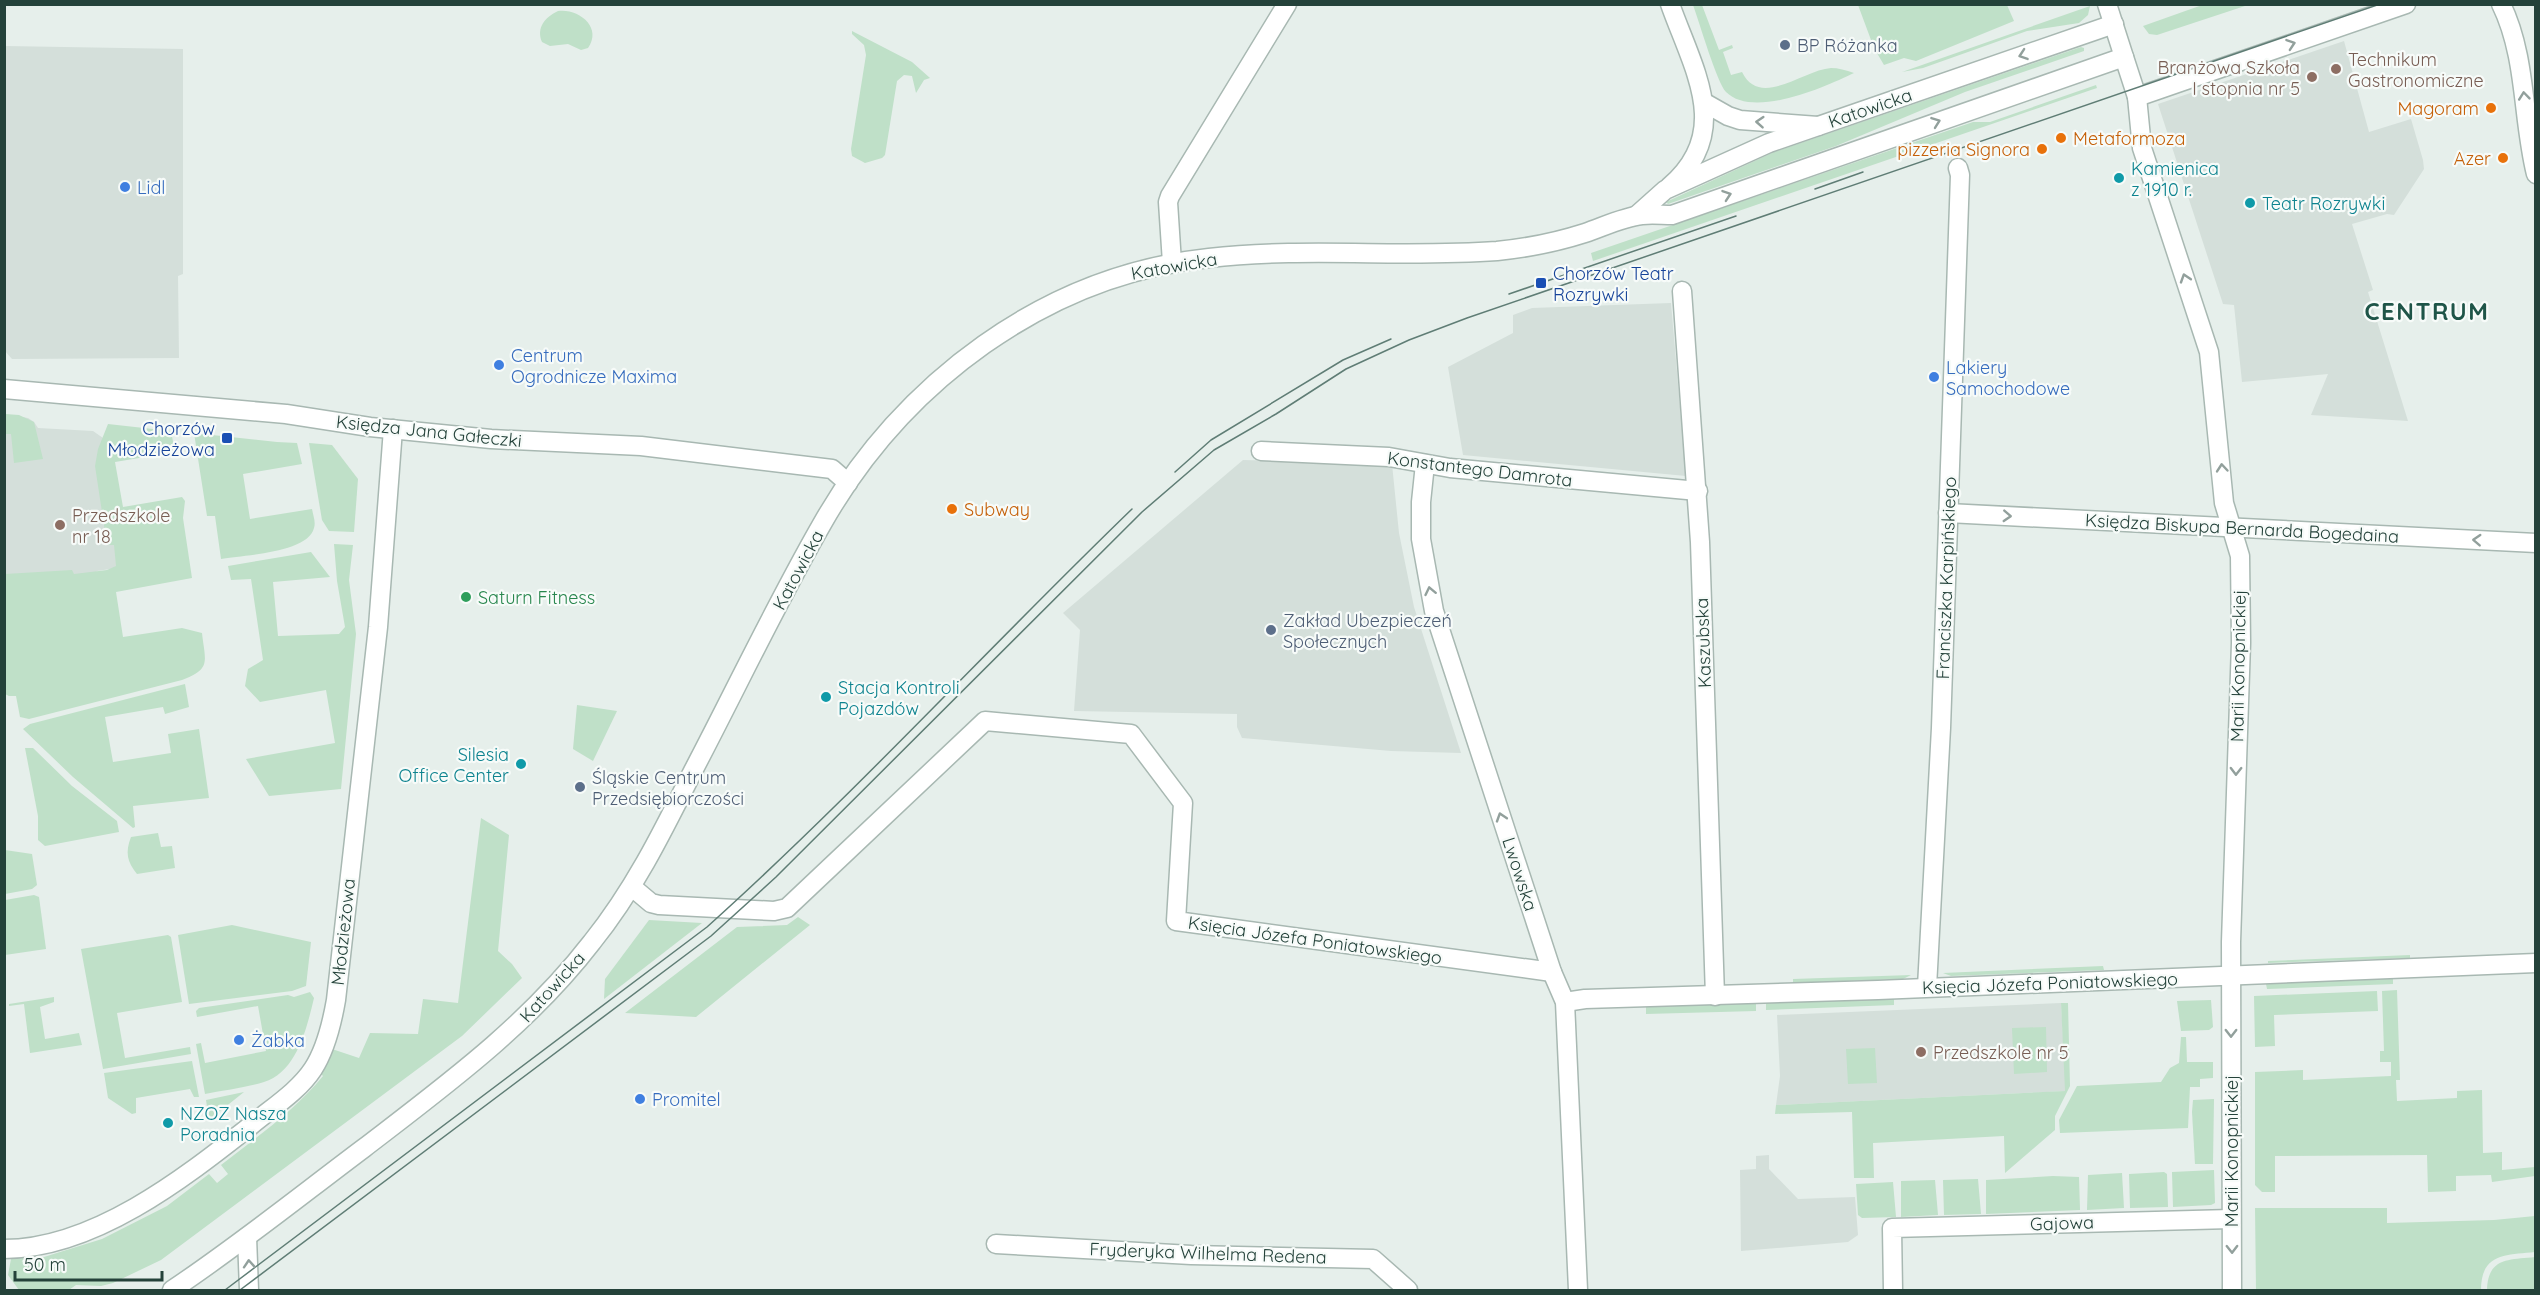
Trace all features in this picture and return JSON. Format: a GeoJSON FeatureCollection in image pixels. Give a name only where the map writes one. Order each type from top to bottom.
{"type":"FeatureCollection","features":[{"type":"Feature","properties":{"kind":"street"},"geometry":{"type":"LineString","coordinates":[[1172,263],[1168,202],[1170,196],[1287,4]]}},
{"type":"Feature","properties":{"kind":"street"},"geometry":{"type":"LineString","coordinates":[[1665,190],[1682,176],[1700,147],[1705,103],[1671,4]]}},
{"type":"Feature","properties":{"kind":"street","name":"Marii Konopnickiej"},"geometry":{"type":"LineString","coordinates":[[2107,4],[2137,97],[2142,148],[2209,352],[2224,503],[2229,526],[2240,556],[2241,643],[2231,974],[2232,1290]]}},
{"type":"Feature","properties":{"kind":"street"},"geometry":{"type":"LineString","coordinates":[[2137,97],[2406,4]]}},
{"type":"Feature","properties":{"kind":"street"},"geometry":{"type":"LineString","coordinates":[[2501,4],[2512,27],[2522,76],[2529,145],[2535,174]]}},
{"type":"Feature","properties":{"kind":"street","name":"Katowicka"},"geometry":{"type":"LineString","coordinates":[[1637,215],[1665,190],[1748,151],[2114,24]]}},
{"type":"Feature","properties":{"kind":"street","name":"Katowicka"},"geometry":{"type":"LineString","coordinates":[[172,1290],[247,1237],[449,1083],[513,1029],[573,966],[632,887],[809,547],[848,483],[903,413],[956,363],[1010,327],[1069,297],[1132,272],[1172,263],[1255,254],[1472,252],[1518,249],[1559,241],[1637,215],[1672,214],[2124,57]]}},
{"type":"Feature","properties":{"kind":"street"},"geometry":{"type":"LineString","coordinates":[[1705,103],[1740,120],[1818,126]]}},
{"type":"Feature","properties":{"kind":"street","name":"Franciszka Karpińskiego"},"geometry":{"type":"LineString","coordinates":[[1927,987],[1941,728],[1960,175],[1958,168]]}},
{"type":"Feature","properties":{"kind":"street","name":"Kaszubska"},"geometry":{"type":"LineString","coordinates":[[1682,291],[1698,491],[1715,996]]}},
{"type":"Feature","properties":{"kind":"street","name":"Księdza Jana Gałeczki"},"geometry":{"type":"LineString","coordinates":[[4,389],[286,414],[393,429],[491,439],[641,446],[832,469],[848,483]]}},
{"type":"Feature","properties":{"kind":"street","name":"Młodzieżowa"},"geometry":{"type":"LineString","coordinates":[[4,1249],[27,1248],[92,1228],[163,1191],[205,1161],[294,1090],[313,1069],[321,1053],[336,1000],[378,627],[393,429]]}},
{"type":"Feature","properties":{"kind":"street","name":"Konstantego Damrota"},"geometry":{"type":"LineString","coordinates":[[1261,451],[1389,457],[1425,464],[1516,475],[1698,491]]}},
{"type":"Feature","properties":{"kind":"street","name":"Lwowska"},"geometry":{"type":"LineString","coordinates":[[1425,464],[1421,502],[1421,539],[1434,611],[1552,972],[1565,1002],[1578,1290]]}},
{"type":"Feature","properties":{"kind":"street","name":"Księdza Biskupa Bernarda Bogedaina"},"geometry":{"type":"LineString","coordinates":[[1948,513],[2535,543]]}},
{"type":"Feature","properties":{"kind":"street","name":"Księcia Józefa Poniatowskiego"},"geometry":{"type":"LineString","coordinates":[[632,887],[651,903],[659,905],[774,912],[787,908],[985,721],[1131,735],[1183,803],[1176,921],[1552,972]]}},
{"type":"Feature","properties":{"kind":"street","name":"Księcia Józefa Poniatowskiego"},"geometry":{"type":"LineString","coordinates":[[1565,1002],[2535,963]]}},
{"type":"Feature","properties":{"kind":"street","name":"Gajowa"},"geometry":{"type":"LineString","coordinates":[[1893,1290],[1892,1228],[2231,1219]]}},
{"type":"Feature","properties":{"kind":"street"},"geometry":{"type":"LineString","coordinates":[[247,1237],[249,1290]]}},
{"type":"Feature","properties":{"kind":"street","name":"Fryderyka Wilhelma Redena"},"geometry":{"type":"LineString","coordinates":[[996,1244],[1191,1255],[1373,1258],[1408,1290]]}},
{"type":"Feature","properties":{"kind":"shaded area"},"geometry":{"type":"Polygon","coordinates":[[[2344,41],[2369,132],[2411,119],[2423,160],[2424,169],[2394,215],[2387,214],[2352,224],[2373,290],[2368,292],[2408,421],[2311,415],[2328,374],[2242,382],[2234,305],[2223,304],[2158,104],[2344,41]]]}},
{"type":"Feature","properties":{"kind":"shaded area"},"geometry":{"type":"Polygon","coordinates":[[[5,46],[183,49],[183,274],[178,276],[179,358],[12,359],[5,351],[5,46]]]}},
{"type":"Feature","properties":{"kind":"shaded area"},"geometry":{"type":"Polygon","coordinates":[[[1671,303],[1686,476],[1463,455],[1448,367],[1513,333],[1513,315],[1532,308],[1671,303]]]}},
{"type":"Feature","properties":{"kind":"shaded area","name":"Przedszkole nr 18"},"geometry":{"type":"Polygon","coordinates":[[[5,414],[28,418],[38,428],[93,431],[103,438],[123,567],[97,571],[5,682],[5,414]]]}},
{"type":"Feature","properties":{"kind":"shaded area"},"geometry":{"type":"Polygon","coordinates":[[[1243,460],[1392,464],[1399,533],[1414,607],[1461,753],[1391,751],[1242,738],[1237,727],[1237,714],[1074,711],[1080,630],[1063,613],[1243,460]]]}},
{"type":"Feature","properties":{"kind":"shaded area","name":"Przedszkole nr 5"},"geometry":{"type":"Polygon","coordinates":[[[2061,1003],[2066,1091],[1776,1105],[1780,1076],[1777,1015],[2061,1003]]]}},
{"type":"Feature","properties":{"kind":"shaded area"},"geometry":{"type":"Polygon","coordinates":[[[1769,1155],[1769,1169],[1798,1199],[1855,1197],[1858,1235],[1848,1242],[1741,1251],[1740,1170],[1756,1169],[1756,1156],[1769,1155]]]}},
{"type":"Feature","properties":{"kind":"green space"},"geometry":{"type":"Polygon","coordinates":[[[2205,4],[2248,5],[2157,35],[2149,34],[2143,26],[2205,4]]]}},
{"type":"Feature","properties":{"kind":"green space"},"geometry":{"type":"Polygon","coordinates":[[[1693,5],[1702,5],[1719,50],[1732,45],[1733,48],[1723,52],[1731,75],[1742,72],[1750,83],[1771,88],[1831,68],[1854,73],[1826,86],[1789,98],[1771,102],[1738,100],[1726,92],[1722,86],[1693,5]]]}},
{"type":"Feature","properties":{"kind":"green space"},"geometry":{"type":"Polygon","coordinates":[[[1858,5],[2007,5],[2014,21],[1916,61],[1904,58],[1884,65],[1874,48],[1858,5]]]}},
{"type":"Feature","properties":{"kind":"green space"},"geometry":{"type":"Polygon","coordinates":[[[2090,6],[2088,15],[2079,23],[2027,31],[1923,68],[1902,72],[2090,6]]]}},
{"type":"Feature","properties":{"kind":"green space"},"geometry":{"type":"Polygon","coordinates":[[[558,11],[573,13],[586,20],[592,33],[592,40],[588,48],[581,50],[568,44],[550,46],[542,42],[540,32],[543,24],[549,16],[558,11]]]}},
{"type":"Feature","properties":{"kind":"green space"},"geometry":{"type":"Polygon","coordinates":[[[852,31],[912,62],[930,78],[924,80],[916,93],[912,76],[904,75],[897,81],[885,155],[865,163],[852,156],[851,149],[866,55],[864,45],[852,34],[852,31]]]}},
{"type":"Feature","properties":{"kind":"green space"},"geometry":{"type":"Polygon","coordinates":[[[2081,47],[2084,51],[1965,92],[1836,146],[1668,204],[1666,202],[1774,152],[2081,47]]]}},
{"type":"Feature","properties":{"kind":"green space"},"geometry":{"type":"Polygon","coordinates":[[[2096,85],[2097,88],[1593,261],[1591,253],[1973,122],[1990,122],[2096,85]]]}},
{"type":"Feature","properties":{"kind":"green space"},"geometry":{"type":"Polygon","coordinates":[[[5,414],[19,415],[34,422],[43,459],[14,463],[11,434],[5,434],[5,414]]]}},
{"type":"Feature","properties":{"kind":"green space"},"geometry":{"type":"Polygon","coordinates":[[[108,424],[171,431],[175,452],[115,462],[123,507],[182,497],[185,501],[183,518],[192,578],[116,592],[123,637],[182,628],[202,633],[204,663],[198,672],[182,680],[29,719],[20,717],[16,696],[5,694],[5,574],[72,570],[74,574],[107,570],[116,566],[114,545],[107,545],[95,466],[98,449],[108,424]]]}},
{"type":"Feature","properties":{"kind":"green space"},"geometry":{"type":"Polygon","coordinates":[[[194,433],[297,443],[302,464],[243,474],[250,519],[312,509],[315,526],[309,536],[288,548],[221,559],[215,516],[207,516],[194,433]]]}},
{"type":"Feature","properties":{"kind":"green space"},"geometry":{"type":"Polygon","coordinates":[[[309,443],[332,445],[358,479],[354,532],[329,531],[322,520],[309,443]]]}},
{"type":"Feature","properties":{"kind":"green space"},"geometry":{"type":"Polygon","coordinates":[[[334,544],[353,545],[349,580],[356,634],[341,789],[269,796],[246,759],[335,743],[326,690],[260,702],[245,686],[248,669],[263,660],[251,579],[231,580],[228,566],[311,552],[330,577],[273,582],[278,636],[339,634],[345,627],[337,581],[334,544]]]}},
{"type":"Feature","properties":{"kind":"green space"},"geometry":{"type":"Polygon","coordinates":[[[185,684],[189,707],[165,714],[163,707],[105,717],[113,762],[171,753],[168,734],[199,729],[209,798],[133,806],[135,827],[133,828],[73,777],[23,729],[30,724],[185,684]]]}},
{"type":"Feature","properties":{"kind":"green space"},"geometry":{"type":"Polygon","coordinates":[[[577,705],[617,711],[593,761],[573,749],[577,705]]]}},
{"type":"Feature","properties":{"kind":"green space"},"geometry":{"type":"Polygon","coordinates":[[[25,748],[33,748],[72,786],[117,821],[119,832],[45,846],[38,840],[38,816],[25,748]]]}},
{"type":"Feature","properties":{"kind":"green space"},"geometry":{"type":"Polygon","coordinates":[[[481,818],[509,835],[498,951],[512,964],[522,978],[462,1036],[161,1260],[113,1283],[101,1286],[76,1285],[69,1290],[19,1290],[8,1275],[11,1259],[29,1256],[31,1261],[102,1239],[167,1206],[209,1174],[217,1183],[228,1174],[221,1165],[261,1134],[312,1089],[323,1076],[321,1074],[332,1049],[359,1058],[370,1033],[418,1034],[423,999],[458,1003],[481,818]]]}},
{"type":"Feature","properties":{"kind":"green space"},"geometry":{"type":"Polygon","coordinates":[[[158,833],[161,847],[172,846],[175,868],[137,874],[128,857],[131,837],[158,833]]]}},
{"type":"Feature","properties":{"kind":"green space"},"geometry":{"type":"Polygon","coordinates":[[[5,850],[32,854],[37,885],[32,889],[5,894],[5,850]]]}},
{"type":"Feature","properties":{"kind":"green space"},"geometry":{"type":"Polygon","coordinates":[[[34,895],[39,897],[46,949],[5,955],[5,900],[34,895]]]}},
{"type":"Feature","properties":{"kind":"green space"},"geometry":{"type":"Polygon","coordinates":[[[798,917],[810,925],[696,1017],[625,1013],[737,927],[787,925],[798,917]]]}},
{"type":"Feature","properties":{"kind":"green space"},"geometry":{"type":"Polygon","coordinates":[[[649,920],[702,923],[604,999],[605,979],[649,920]]]}},
{"type":"Feature","properties":{"kind":"green space"},"geometry":{"type":"Polygon","coordinates":[[[232,925],[311,942],[306,986],[292,991],[189,1004],[178,935],[232,925]]]}},
{"type":"Feature","properties":{"kind":"green space"},"geometry":{"type":"Polygon","coordinates":[[[168,935],[171,937],[182,1002],[117,1013],[125,1058],[190,1047],[191,1054],[103,1069],[81,949],[168,935]]]}},
{"type":"Feature","properties":{"kind":"green space"},"geometry":{"type":"Polygon","coordinates":[[[2410,955],[2410,958],[2268,963],[2268,961],[2410,955]]]}},
{"type":"Feature","properties":{"kind":"green space"},"geometry":{"type":"Polygon","coordinates":[[[2103,966],[2104,970],[1951,976],[1943,973],[2103,966]]]}},
{"type":"Feature","properties":{"kind":"green space"},"geometry":{"type":"Polygon","coordinates":[[[1911,975],[1903,979],[1793,983],[1793,979],[1911,975]]]}},
{"type":"Feature","properties":{"kind":"green space"},"geometry":{"type":"Polygon","coordinates":[[[2393,978],[2393,984],[2267,989],[2266,984],[2393,978]]]}},
{"type":"Feature","properties":{"kind":"green space"},"geometry":{"type":"Polygon","coordinates":[[[2397,990],[2400,1080],[2396,1080],[2397,1101],[2457,1098],[2457,1091],[2482,1090],[2483,1153],[2502,1152],[2502,1170],[2535,1167],[2535,1176],[2492,1182],[2491,1175],[2456,1176],[2456,1191],[2428,1192],[2427,1155],[2275,1156],[2275,1192],[2262,1192],[2255,1185],[2255,1072],[2303,1070],[2303,1080],[2391,1076],[2391,1062],[2380,1062],[2380,1051],[2384,1051],[2382,991],[2397,990]]]}},
{"type":"Feature","properties":{"kind":"green space"},"geometry":{"type":"Polygon","coordinates":[[[2377,991],[2378,1011],[2274,1015],[2275,1046],[2255,1047],[2254,996],[2377,991]]]}},
{"type":"Feature","properties":{"kind":"green space"},"geometry":{"type":"Polygon","coordinates":[[[310,992],[314,998],[304,1035],[285,1069],[264,1082],[205,1094],[196,1044],[201,1043],[205,1063],[266,1051],[258,1006],[197,1017],[196,1011],[199,1008],[288,995],[294,997],[310,992]]]}},
{"type":"Feature","properties":{"kind":"green space"},"geometry":{"type":"Polygon","coordinates":[[[54,997],[54,1002],[40,1007],[45,1039],[79,1033],[82,1045],[30,1053],[24,1004],[9,1006],[9,1004],[54,997]]]}},
{"type":"Feature","properties":{"kind":"green space"},"geometry":{"type":"Polygon","coordinates":[[[1894,998],[1894,1005],[1766,1010],[1766,1003],[1894,998]]]}},
{"type":"Feature","properties":{"kind":"green space"},"geometry":{"type":"Polygon","coordinates":[[[2211,1000],[2213,1027],[2209,1030],[2181,1031],[2177,1001],[2211,1000]]]}},
{"type":"Feature","properties":{"kind":"green space"},"geometry":{"type":"Polygon","coordinates":[[[1756,1003],[1756,1011],[1646,1014],[1646,1007],[1756,1003]]]}},
{"type":"Feature","properties":{"kind":"green space"},"geometry":{"type":"Polygon","coordinates":[[[2061,1003],[2068,1003],[2070,1086],[2055,1116],[2055,1130],[2005,1173],[2004,1136],[1873,1143],[1874,1178],[1854,1178],[1852,1112],[1775,1114],[1776,1105],[2065,1091],[2061,1003]]]}},
{"type":"Feature","properties":{"kind":"green space"},"geometry":{"type":"Polygon","coordinates":[[[2046,1027],[2047,1072],[2014,1074],[2012,1028],[2046,1027]]]}},
{"type":"Feature","properties":{"kind":"green space"},"geometry":{"type":"Polygon","coordinates":[[[2181,1037],[2186,1037],[2187,1062],[2213,1062],[2213,1078],[2200,1079],[2200,1087],[2190,1087],[2188,1128],[2060,1133],[2059,1120],[2077,1086],[2161,1082],[2170,1068],[2179,1063],[2181,1037]]]}},
{"type":"Feature","properties":{"kind":"green space"},"geometry":{"type":"Polygon","coordinates":[[[1875,1048],[1877,1083],[1848,1084],[1846,1049],[1875,1048]]]}},
{"type":"Feature","properties":{"kind":"green space"},"geometry":{"type":"Polygon","coordinates":[[[192,1061],[199,1097],[194,1097],[190,1089],[136,1098],[136,1113],[132,1114],[108,1098],[104,1073],[192,1061]]]}},
{"type":"Feature","properties":{"kind":"green space"},"geometry":{"type":"Polygon","coordinates":[[[244,1092],[209,1120],[206,1100],[244,1092]]]}},
{"type":"Feature","properties":{"kind":"green space"},"geometry":{"type":"Polygon","coordinates":[[[2214,1099],[2213,1164],[2195,1164],[2193,1100],[2214,1099]]]}},
{"type":"Feature","properties":{"kind":"green space"},"geometry":{"type":"Polygon","coordinates":[[[2214,1170],[2215,1203],[2173,1207],[2172,1172],[2214,1170]]]}},
{"type":"Feature","properties":{"kind":"green space"},"geometry":{"type":"Polygon","coordinates":[[[2164,1172],[2167,1174],[2168,1207],[2130,1208],[2129,1174],[2164,1172]]]}},
{"type":"Feature","properties":{"kind":"green space"},"geometry":{"type":"Polygon","coordinates":[[[2122,1173],[2124,1208],[2087,1210],[2088,1175],[2122,1173]]]}},
{"type":"Feature","properties":{"kind":"green space"},"geometry":{"type":"Polygon","coordinates":[[[2053,1176],[2079,1177],[2080,1210],[1986,1214],[1986,1180],[2053,1176]]]}},
{"type":"Feature","properties":{"kind":"green space"},"geometry":{"type":"Polygon","coordinates":[[[1978,1179],[1981,1214],[1944,1215],[1943,1180],[1978,1179]]]}},
{"type":"Feature","properties":{"kind":"green space"},"geometry":{"type":"Polygon","coordinates":[[[1935,1180],[1938,1215],[1901,1217],[1901,1181],[1935,1180]]]}},
{"type":"Feature","properties":{"kind":"green space"},"geometry":{"type":"Polygon","coordinates":[[[1893,1182],[1896,1217],[1862,1218],[1858,1215],[1856,1184],[1893,1182]]]}},
{"type":"Feature","properties":{"kind":"green space"},"geometry":{"type":"Polygon","coordinates":[[[2255,1208],[2387,1208],[2387,1223],[2494,1220],[2535,1216],[2535,1252],[2497,1258],[2485,1269],[2481,1290],[2256,1290],[2255,1208]]]}},
{"type":"Feature","properties":{"kind":"green space"},"geometry":{"type":"Polygon","coordinates":[[[2535,1257],[2535,1290],[2487,1290],[2491,1271],[2496,1266],[2509,1260],[2535,1257]]]}},
{"type":"Feature","properties":{"kind":"tram line"},"geometry":{"type":"LineString","coordinates":[[240,1290],[711,936],[776,877],[1142,512],[1214,450],[1346,369],[1409,340],[1467,318],[2380,4]]}},
{"type":"Feature","properties":{"kind":"tram line"},"geometry":{"type":"LineString","coordinates":[[1815,189],[1863,172]]}},
{"type":"Feature","properties":{"kind":"tram line"},"geometry":{"type":"LineString","coordinates":[[1509,294],[1736,216]]}},
{"type":"Feature","properties":{"kind":"tram line"},"geometry":{"type":"LineString","coordinates":[[1175,472],[1211,440],[1343,360],[1391,339]]}},
{"type":"Feature","properties":{"kind":"tram line"},"geometry":{"type":"LineString","coordinates":[[225,1290],[707,927],[869,773],[1132,509]]}},
{"type":"Feature","properties":{"kind":"place","name":"BP Różanka"},"geometry":{"type":"Point","coordinates":[1785,45]}},
{"type":"Feature","properties":{"kind":"place","name":"Technikum Gastronomiczne"},"geometry":{"type":"Point","coordinates":[2336,69]}},
{"type":"Feature","properties":{"kind":"place","name":"Branżowa Szkoła I stopnia nr 5"},"geometry":{"type":"Point","coordinates":[2312,77]}},
{"type":"Feature","properties":{"kind":"place","name":"Magoram"},"geometry":{"type":"Point","coordinates":[2491,108]}},
{"type":"Feature","properties":{"kind":"place","name":"Metaformoza"},"geometry":{"type":"Point","coordinates":[2061,138]}},
{"type":"Feature","properties":{"kind":"place","name":"pizzeria Signora"},"geometry":{"type":"Point","coordinates":[2042,149]}},
{"type":"Feature","properties":{"kind":"place","name":"Azer"},"geometry":{"type":"Point","coordinates":[2503,158]}},
{"type":"Feature","properties":{"kind":"place","name":"Kamienica z 1910 r."},"geometry":{"type":"Point","coordinates":[2119,178]}},
{"type":"Feature","properties":{"kind":"place","name":"Lidl"},"geometry":{"type":"Point","coordinates":[125,187]}},
{"type":"Feature","properties":{"kind":"place","name":"Teatr Rozrywki"},"geometry":{"type":"Point","coordinates":[2250,203]}},
{"type":"Feature","properties":{"kind":"place","name":"Chorzów Teatr Rozrywki"},"geometry":{"type":"Point","coordinates":[1541,283]}},
{"type":"Feature","properties":{"kind":"place","name":"Centrum Ogrodnicze Maxima"},"geometry":{"type":"Point","coordinates":[499,365]}},
{"type":"Feature","properties":{"kind":"place","name":"Lakiery Samochodowe"},"geometry":{"type":"Point","coordinates":[1934,377]}},
{"type":"Feature","properties":{"kind":"place","name":"Chorzów Młodzieżowa"},"geometry":{"type":"Point","coordinates":[227,438]}},
{"type":"Feature","properties":{"kind":"place","name":"Subway"},"geometry":{"type":"Point","coordinates":[952,509]}},
{"type":"Feature","properties":{"kind":"place","name":"Przedszkole nr 18"},"geometry":{"type":"Point","coordinates":[60,525]}},
{"type":"Feature","properties":{"kind":"place","name":"Saturn Fitness"},"geometry":{"type":"Point","coordinates":[466,597]}},
{"type":"Feature","properties":{"kind":"place","name":"Zakład Ubezpieczeń Społecznych"},"geometry":{"type":"Point","coordinates":[1271,630]}},
{"type":"Feature","properties":{"kind":"place","name":"Stacja Kontroli Pojazdów"},"geometry":{"type":"Point","coordinates":[826,697]}},
{"type":"Feature","properties":{"kind":"place","name":"Silesia Office Center"},"geometry":{"type":"Point","coordinates":[521,764]}},
{"type":"Feature","properties":{"kind":"place","name":"Śląskie Centrum Przedsiębiorczości"},"geometry":{"type":"Point","coordinates":[580,787]}},
{"type":"Feature","properties":{"kind":"place","name":"Żabka"},"geometry":{"type":"Point","coordinates":[239,1040]}},
{"type":"Feature","properties":{"kind":"place","name":"Przedszkole nr 5"},"geometry":{"type":"Point","coordinates":[1921,1052]}},
{"type":"Feature","properties":{"kind":"place","name":"Promitel"},"geometry":{"type":"Point","coordinates":[640,1099]}},
{"type":"Feature","properties":{"kind":"place","name":"NZOZ Nasza Poradnia"},"geometry":{"type":"Point","coordinates":[168,1123]}},
{"type":"Feature","properties":{"kind":"district","name":"CENTRUM"},"geometry":{"type":"Point","coordinates":[2427,311]}}]}
